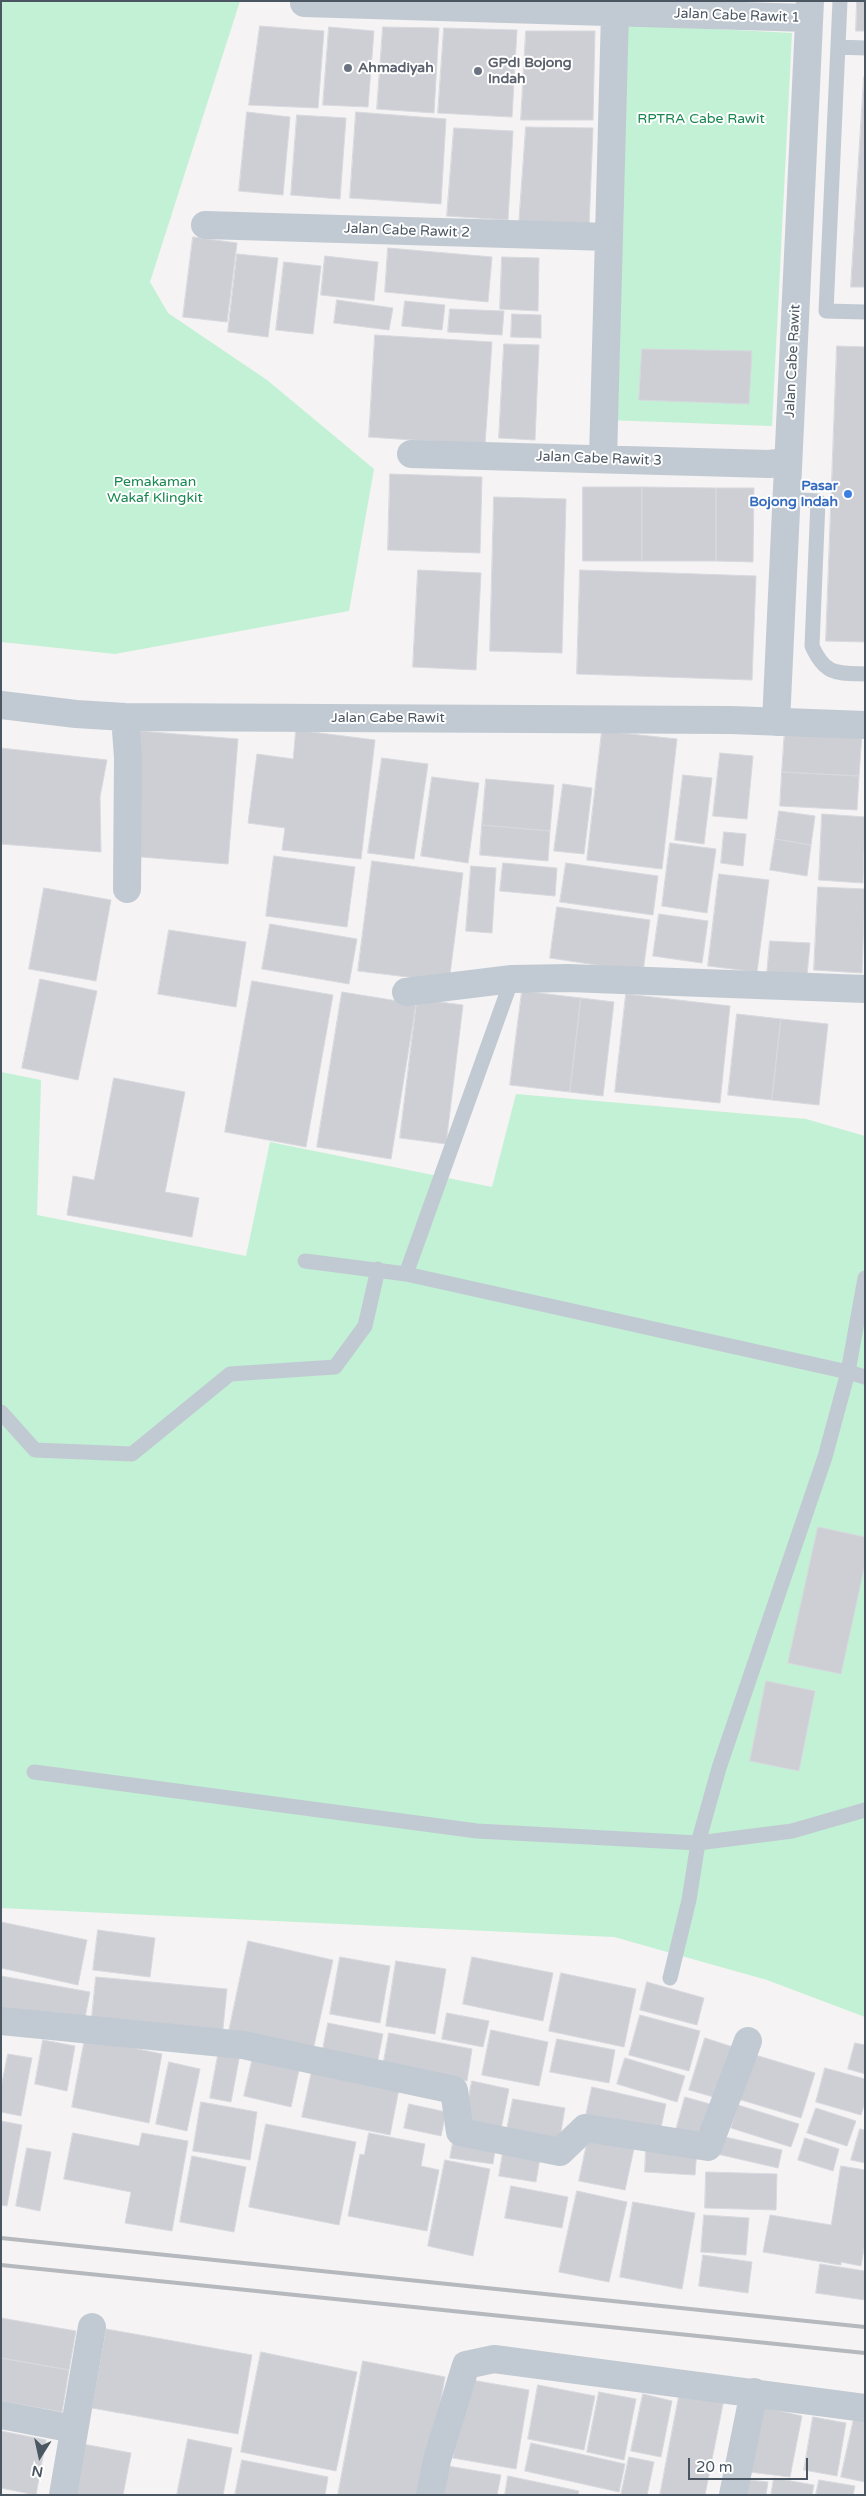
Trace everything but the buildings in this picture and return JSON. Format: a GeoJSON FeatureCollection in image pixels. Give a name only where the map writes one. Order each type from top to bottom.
{"type":"FeatureCollection","features":[{"type":"Feature","properties":{"kind":"street","name":"Jalan Cabe Rawit 1"},"geometry":{"type":"LineString","coordinates":[[304,4],[615,13],[810,10]]}},
{"type":"Feature","properties":{"kind":"street","name":"Jalan Cabe Rawit"},"geometry":{"type":"LineString","coordinates":[[776,722],[810,10]]}},
{"type":"Feature","properties":{"kind":"street"},"geometry":{"type":"LineString","coordinates":[[603,459],[615,13]]}},
{"type":"Feature","properties":{"kind":"street","name":"Jalan Cabe Rawit 2"},"geometry":{"type":"LineString","coordinates":[[205,225],[609,237]]}},
{"type":"Feature","properties":{"kind":"street","name":"Jalan Cabe Rawit 3"},"geometry":{"type":"LineString","coordinates":[[411,454],[788,462]]}},
{"type":"Feature","properties":{"kind":"street","name":"Jalan Cabe Rawit"},"geometry":{"type":"LineString","coordinates":[[1,705],[76,714],[126,717],[776,722],[865,726]]}},
{"type":"Feature","properties":{"kind":"street"},"geometry":{"type":"LineString","coordinates":[[126,717],[128,757],[127,889]]}},
{"type":"Feature","properties":{"kind":"street"},"geometry":{"type":"LineString","coordinates":[[406,992],[512,979],[616,980],[865,989]]}},
{"type":"Feature","properties":{"kind":"street"},"geometry":{"type":"LineString","coordinates":[[1,2022],[243,2045],[454,2090],[460,2132],[560,2152],[585,2128],[708,2147],[748,2042]]}},
{"type":"Feature","properties":{"kind":"street"},"geometry":{"type":"LineString","coordinates":[[63,2495],[92,2328]]}},
{"type":"Feature","properties":{"kind":"street"},"geometry":{"type":"LineString","coordinates":[[430,2495],[438,2460],[466,2365],[494,2359],[865,2408]]}},
{"type":"Feature","properties":{"kind":"street"},"geometry":{"type":"LineString","coordinates":[[733,2495],[754,2392]]}},
{"type":"Feature","properties":{"kind":"street"},"geometry":{"type":"LineString","coordinates":[[1,2415],[74,2429]]}},
{"type":"Feature","properties":{"kind":"lane"},"geometry":{"type":"LineString","coordinates":[[840,1],[826,310],[865,312]]}},
{"type":"Feature","properties":{"kind":"lane"},"geometry":{"type":"LineString","coordinates":[[838,47],[865,48]]}},
{"type":"Feature","properties":{"kind":"lane"},"geometry":{"type":"LineString","coordinates":[[786,499],[818,501],[812,646],[820,663],[834,673],[865,674]]}},
{"type":"Feature","properties":{"kind":"lane"},"geometry":{"type":"LineString","coordinates":[[406,1274],[512,979]]}},
{"type":"Feature","properties":{"kind":"lane"},"geometry":{"type":"LineString","coordinates":[[305,1261],[406,1274],[865,1377]]}},
{"type":"Feature","properties":{"kind":"lane"},"geometry":{"type":"LineString","coordinates":[[1,1412],[35,1450],[132,1454],[230,1374],[335,1367],[365,1326],[378,1269]]}},
{"type":"Feature","properties":{"kind":"lane"},"geometry":{"type":"LineString","coordinates":[[670,1978],[689,1900],[698,1843],[719,1768],[826,1457],[848,1372],[865,1278]]}},
{"type":"Feature","properties":{"kind":"lane"},"geometry":{"type":"LineString","coordinates":[[34,1772],[477,1831],[698,1843],[792,1831],[865,1810]]}},
{"type":"Feature","properties":{"kind":"green space","name":"Pemakaman Wakaf Klingkit"},"geometry":{"type":"Polygon","coordinates":[[[1,1],[240,1],[150,282],[168,313],[267,380],[374,469],[349,611],[115,654],[1,642],[1,1]]]}},
{"type":"Feature","properties":{"kind":"green space","name":"RPTRA Cabe Rawit"},"geometry":{"type":"Polygon","coordinates":[[[618,24],[792,33],[772,426],[606,420],[618,24]]]}},
{"type":"Feature","properties":{"kind":"green space"},"geometry":{"type":"Polygon","coordinates":[[[1,1072],[41,1080],[37,1215],[246,1256],[270,1142],[492,1187],[516,1094],[806,1119],[865,1136],[865,2017],[767,1980],[614,1937],[1,1908],[1,1072]]]}},
{"type":"Feature","properties":{"kind":"railway"},"geometry":{"type":"LineString","coordinates":[[1,2238],[865,2327]]}},
{"type":"Feature","properties":{"kind":"railway"},"geometry":{"type":"LineString","coordinates":[[1,2265],[865,2353]]}},
{"type":"Feature","properties":{"kind":"place","name":"Ahmadiyah"},"geometry":{"type":"Point","coordinates":[348,68]}},
{"type":"Feature","properties":{"kind":"place","name":"GPdI Bojong Indah"},"geometry":{"type":"Point","coordinates":[478,71]}},
{"type":"Feature","properties":{"kind":"place","name":"Pasar Bojong Indah"},"geometry":{"type":"Point","coordinates":[848,494]}}]}
